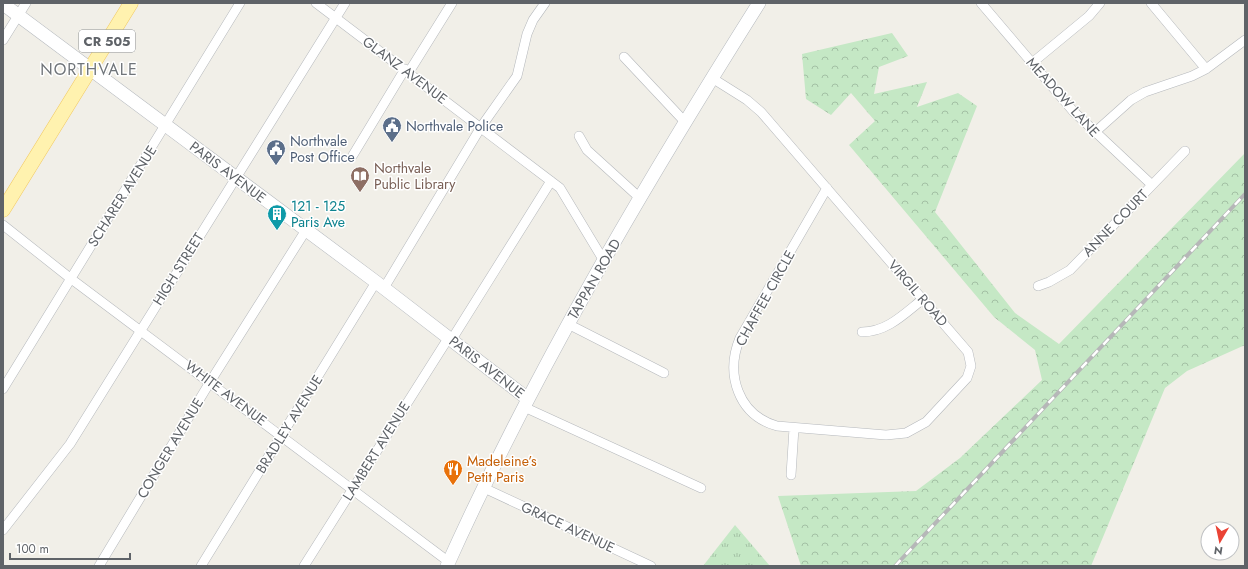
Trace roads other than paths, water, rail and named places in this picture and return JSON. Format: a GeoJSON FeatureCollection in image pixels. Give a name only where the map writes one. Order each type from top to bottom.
{"type":"FeatureCollection","features":[{"type":"Feature","properties":{"kind":"main road","name":"CR 505"},"geometry":{"type":"LineString","coordinates":[[3,210],[131,3]]}},
{"type":"Feature","properties":{"kind":"street"},"geometry":{"type":"LineString","coordinates":[[3,40],[26,3]]}},
{"type":"Feature","properties":{"kind":"street","name":"SCHARER AVENUE"},"geometry":{"type":"LineString","coordinates":[[3,389],[240,3]]}},
{"type":"Feature","properties":{"kind":"street","name":"GLANZ AVENUE"},"geometry":{"type":"LineString","coordinates":[[316,3],[560,188],[604,261]]}},
{"type":"Feature","properties":{"kind":"street","name":"HIGH STREET"},"geometry":{"type":"LineString","coordinates":[[3,530],[70,444],[345,3]]}},
{"type":"Feature","properties":{"kind":"street"},"geometry":{"type":"LineString","coordinates":[[353,155],[452,3]]}},
{"type":"Feature","properties":{"kind":"street","name":"BRADLEY AVENUE"},"geometry":{"type":"LineString","coordinates":[[201,566],[282,435],[481,127],[517,76],[528,34],[537,14],[545,3]]}},
{"type":"Feature","properties":{"kind":"street","name":"TAPPAN ROAD"},"geometry":{"type":"LineString","coordinates":[[448,564],[526,403],[568,324],[685,122],[760,3]]}},
{"type":"Feature","properties":{"kind":"street","name":"MEADOW LANE"},"geometry":{"type":"LineString","coordinates":[[981,3],[1094,133],[1152,185]]}},
{"type":"Feature","properties":{"kind":"street"},"geometry":{"type":"LineString","coordinates":[[1032,63],[1089,16],[1100,3]]}},
{"type":"Feature","properties":{"kind":"street"},"geometry":{"type":"LineString","coordinates":[[1151,3],[1206,69]]}},
{"type":"Feature","properties":{"kind":"street","name":"PARIS AVENUE"},"geometry":{"type":"LineString","coordinates":[[3,4],[450,338],[526,403],[701,488]]}},
{"type":"Feature","properties":{"kind":"street"},"geometry":{"type":"LineString","coordinates":[[1094,133],[1131,100],[1176,83],[1206,69],[1245,40]]}},
{"type":"Feature","properties":{"kind":"street"},"geometry":{"type":"LineString","coordinates":[[624,57],[638,74],[685,122]]}},
{"type":"Feature","properties":{"kind":"street","name":"VIRGIL ROAD"},"geometry":{"type":"LineString","coordinates":[[712,78],[758,108],[968,352],[971,366],[967,378],[926,422],[912,431],[896,435],[794,428]]}},
{"type":"Feature","properties":{"kind":"street"},"geometry":{"type":"LineString","coordinates":[[579,136],[587,150],[641,199]]}},
{"type":"Feature","properties":{"kind":"street","name":"ANNE COURT"},"geometry":{"type":"LineString","coordinates":[[1038,286],[1070,270],[1185,151]]}},
{"type":"Feature","properties":{"kind":"street","name":"LAMBERT AVENUE"},"geometry":{"type":"LineString","coordinates":[[304,566],[352,489],[552,181]]}},
{"type":"Feature","properties":{"kind":"street","name":"CHAFFEE CIRCLE"},"geometry":{"type":"LineString","coordinates":[[794,428],[768,424],[752,413],[738,393],[733,372],[733,360],[740,338],[827,188]]}},
{"type":"Feature","properties":{"kind":"street","name":"WHITE AVENUE"},"geometry":{"type":"LineString","coordinates":[[3,225],[70,278],[282,435],[448,564]]}},
{"type":"Feature","properties":{"kind":"street","name":"CONGER AVENUE"},"geometry":{"type":"LineString","coordinates":[[98,566],[210,382],[306,230]]}},
{"type":"Feature","properties":{"kind":"street"},"geometry":{"type":"LineString","coordinates":[[862,332],[878,330],[888,326],[923,299]]}},
{"type":"Feature","properties":{"kind":"street"},"geometry":{"type":"LineString","coordinates":[[568,324],[664,373]]}},
{"type":"Feature","properties":{"kind":"street"},"geometry":{"type":"LineString","coordinates":[[791,475],[794,428]]}},
{"type":"Feature","properties":{"kind":"street","name":"GRACE AVENUE"},"geometry":{"type":"LineString","coordinates":[[484,488],[651,566]]}},
{"type":"Feature","properties":{"kind":"railway"},"geometry":{"type":"LineString","coordinates":[[895,566],[1245,194]]}},
{"type":"Feature","properties":{"kind":"place","name":"Northvale Police"},"geometry":{"type":"Point","coordinates":[392,143]}},
{"type":"Feature","properties":{"kind":"place","name":"Northvale Post Office"},"geometry":{"type":"Point","coordinates":[276,166]}},
{"type":"Feature","properties":{"kind":"place","name":"Northvale Public Library"},"geometry":{"type":"Point","coordinates":[360,193]}},
{"type":"Feature","properties":{"kind":"place","name":"121 - 125 Paris Ave"},"geometry":{"type":"Point","coordinates":[277,231]}},
{"type":"Feature","properties":{"kind":"place","name":"Madeleine’s Petit Paris"},"geometry":{"type":"Point","coordinates":[453,486]}},
{"type":"Feature","properties":{"kind":"district","name":"NORTHVALE"},"geometry":{"type":"Point","coordinates":[89,69]}}]}
